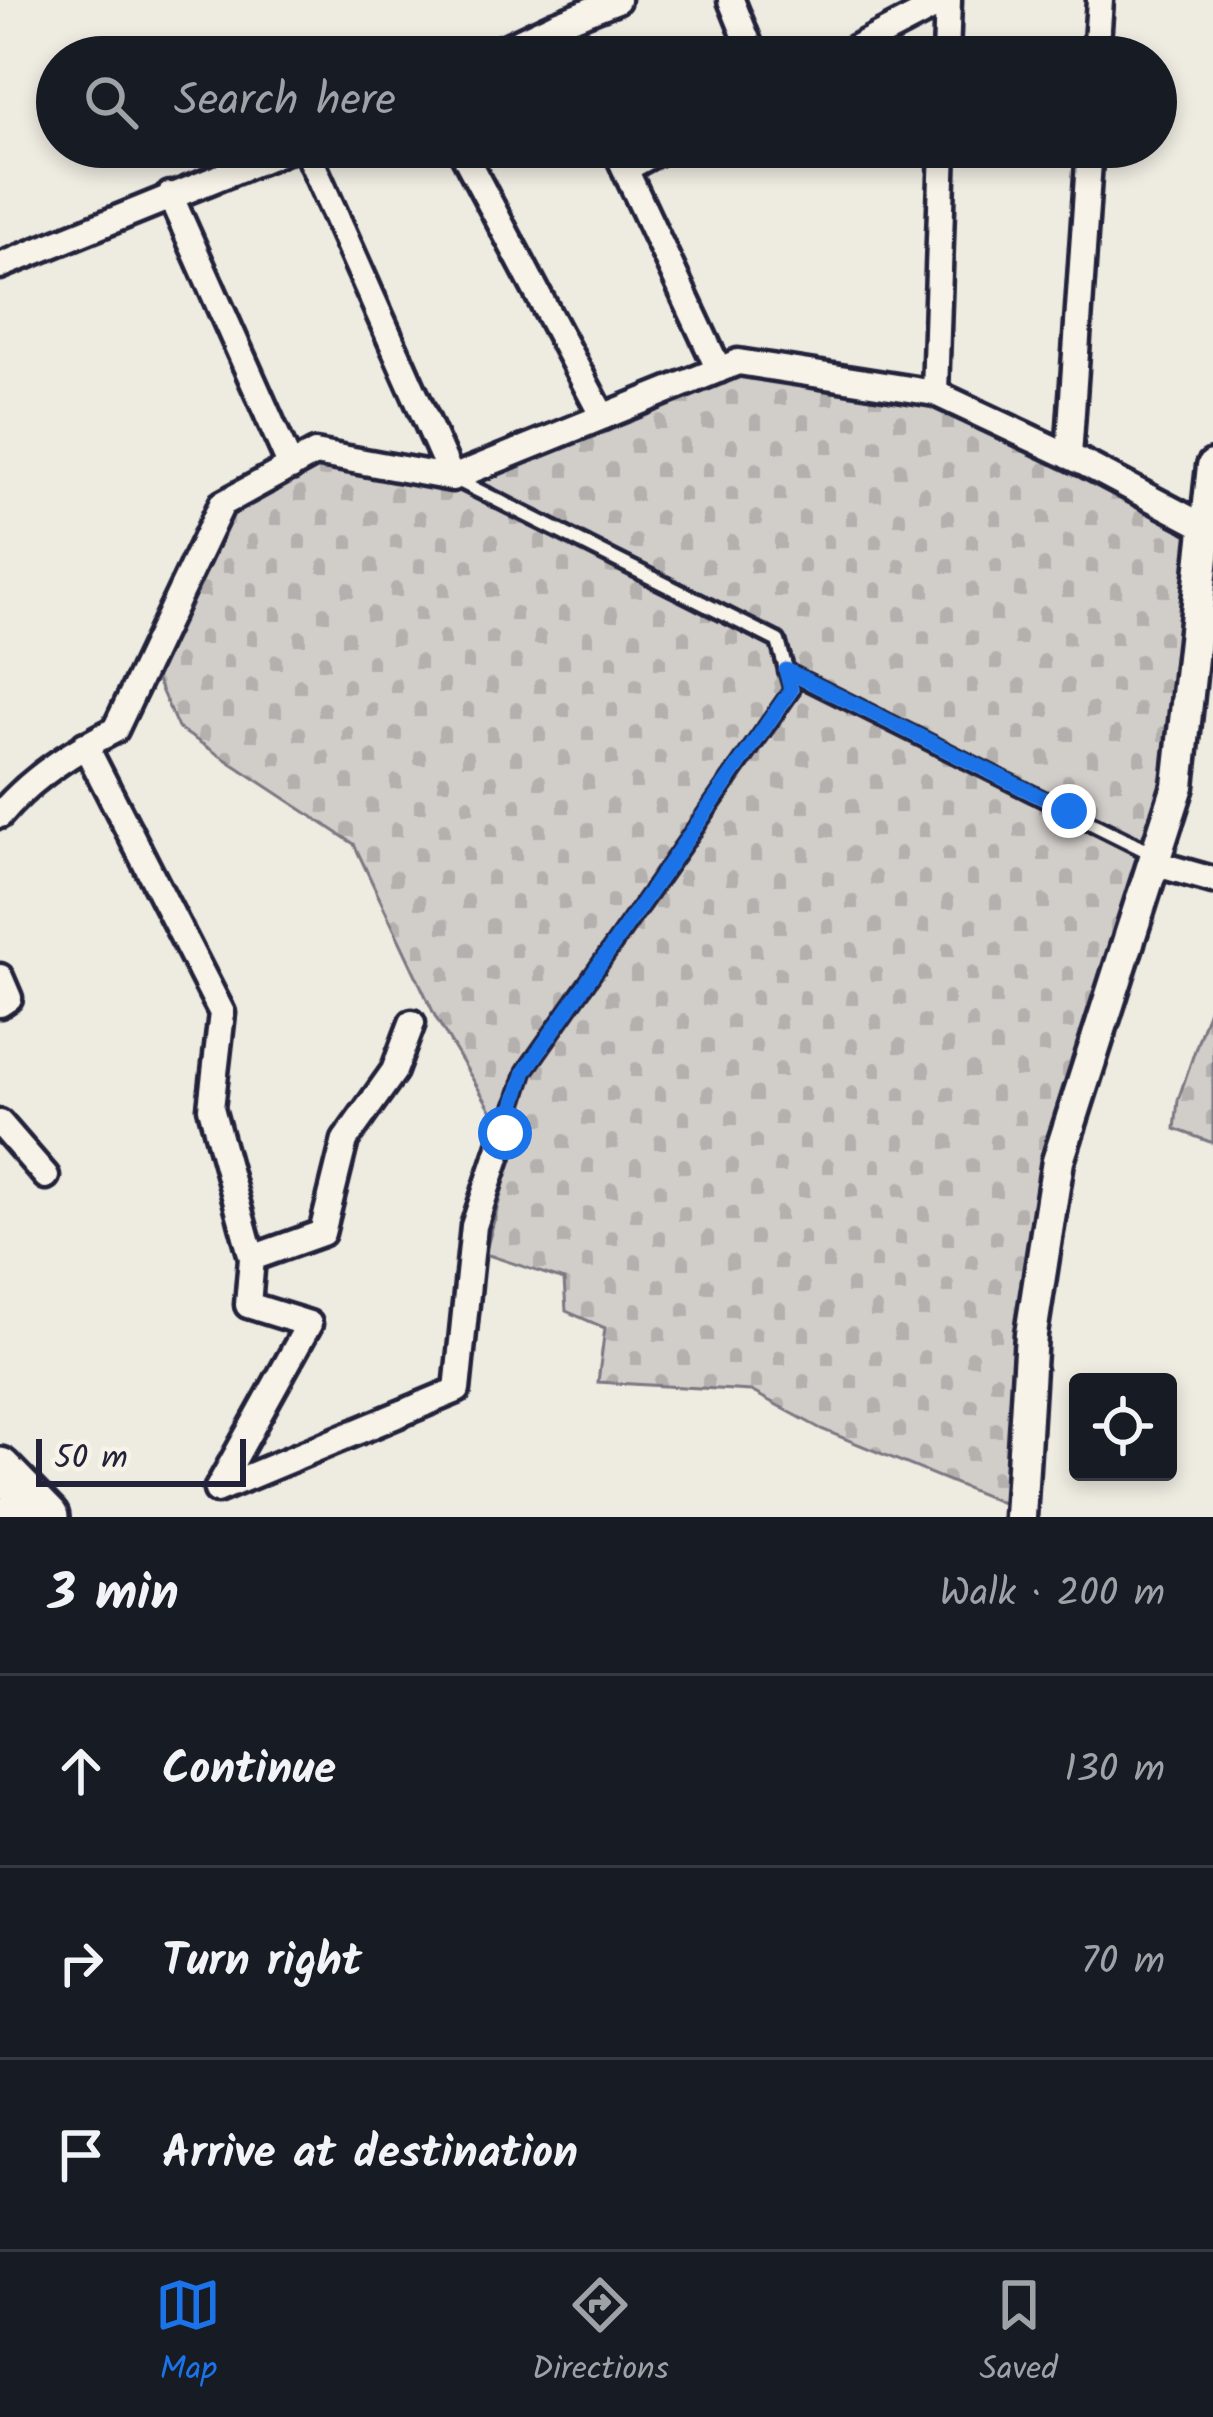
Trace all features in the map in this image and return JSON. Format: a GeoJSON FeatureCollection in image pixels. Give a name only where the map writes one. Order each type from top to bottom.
{"type":"FeatureCollection","features":[{"type":"Feature","properties":{"kind":"main road"},"geometry":{"type":"LineString","coordinates":[[0,1468],[25,1511]]}},
{"type":"Feature","properties":{"kind":"street"},"geometry":{"type":"LineString","coordinates":[[531,36],[617,0]]}},
{"type":"Feature","properties":{"kind":"street"},"geometry":{"type":"LineString","coordinates":[[731,0],[746,36]]}},
{"type":"Feature","properties":{"kind":"street"},"geometry":{"type":"LineString","coordinates":[[878,36],[947,0],[946,36]]}},
{"type":"Feature","properties":{"kind":"street"},"geometry":{"type":"LineString","coordinates":[[1097,36],[1100,0]]}},
{"type":"Feature","properties":{"kind":"street"},"geometry":{"type":"LineString","coordinates":[[556,24],[562,36]]}},
{"type":"Feature","properties":{"kind":"street"},"geometry":{"type":"LineString","coordinates":[[0,266],[240,168]]}},
{"type":"Feature","properties":{"kind":"street"},"geometry":{"type":"LineString","coordinates":[[314,168],[452,478]]}},
{"type":"Feature","properties":{"kind":"street"},"geometry":{"type":"LineString","coordinates":[[471,168],[603,418]]}},
{"type":"Feature","properties":{"kind":"street"},"geometry":{"type":"LineString","coordinates":[[625,168],[719,370]]}},
{"type":"Feature","properties":{"kind":"street"},"geometry":{"type":"LineString","coordinates":[[935,393],[942,168]]}},
{"type":"Feature","properties":{"kind":"street"},"geometry":{"type":"LineString","coordinates":[[1069,456],[1089,168]]}},
{"type":"Feature","properties":{"kind":"street"},"geometry":{"type":"LineString","coordinates":[[170,195],[291,467]]}},
{"type":"Feature","properties":{"kind":"street"},"geometry":{"type":"LineString","coordinates":[[0,815],[9,786],[115,730],[222,504],[315,453],[452,478],[738,362],[935,393],[1209,520]]}},
{"type":"Feature","properties":{"kind":"street"},"geometry":{"type":"LineString","coordinates":[[1020,1517],[1031,1334],[1058,1161],[1178,786],[1213,466]]}},
{"type":"Feature","properties":{"kind":"street"},"geometry":{"type":"LineString","coordinates":[[85,745],[222,1013],[211,1108],[251,1258],[248,1305],[309,1324],[217,1490],[457,1390],[474,1226],[505,1133]]}},
{"type":"Feature","properties":{"kind":"street"},"geometry":{"type":"LineString","coordinates":[[1154,859],[1213,880]]}},
{"type":"Feature","properties":{"kind":"street"},"geometry":{"type":"LineString","coordinates":[[0,976],[9,998],[0,1004]]}},
{"type":"Feature","properties":{"kind":"street"},"geometry":{"type":"LineString","coordinates":[[251,1258],[322,1233],[344,1140],[394,1072],[412,1023]]}},
{"type":"Feature","properties":{"kind":"street"},"geometry":{"type":"LineString","coordinates":[[0,1123],[46,1176]]}},
{"type":"Feature","properties":{"kind":"lane"},"geometry":{"type":"LineString","coordinates":[[452,478],[778,641],[791,690],[525,1071],[505,1133]]}},
{"type":"Feature","properties":{"kind":"lane"},"geometry":{"type":"LineString","coordinates":[[786,670],[1154,859]]}},
{"type":"Feature","properties":{"kind":"green space"},"geometry":{"type":"Polygon","coordinates":[[[738,362],[923,391],[1207,528],[1178,786],[1055,1179],[1007,1505],[821,1429],[751,1391],[598,1382],[605,1328],[566,1311],[564,1280],[485,1254],[510,1161],[505,1133],[436,1018],[354,844],[178,728],[148,660],[222,504],[315,453],[452,477],[738,362]]]}},
{"type":"Feature","properties":{"kind":"green space"},"geometry":{"type":"Polygon","coordinates":[[[1213,997],[1213,1143],[1175,1129],[1178,1100],[1213,997]]]}},
{"type":"Feature","properties":{"kind":"route"},"geometry":{"type":"LineString","coordinates":[[505,1133],[525,1071],[791,690],[786,670],[1069,811]]}}]}
